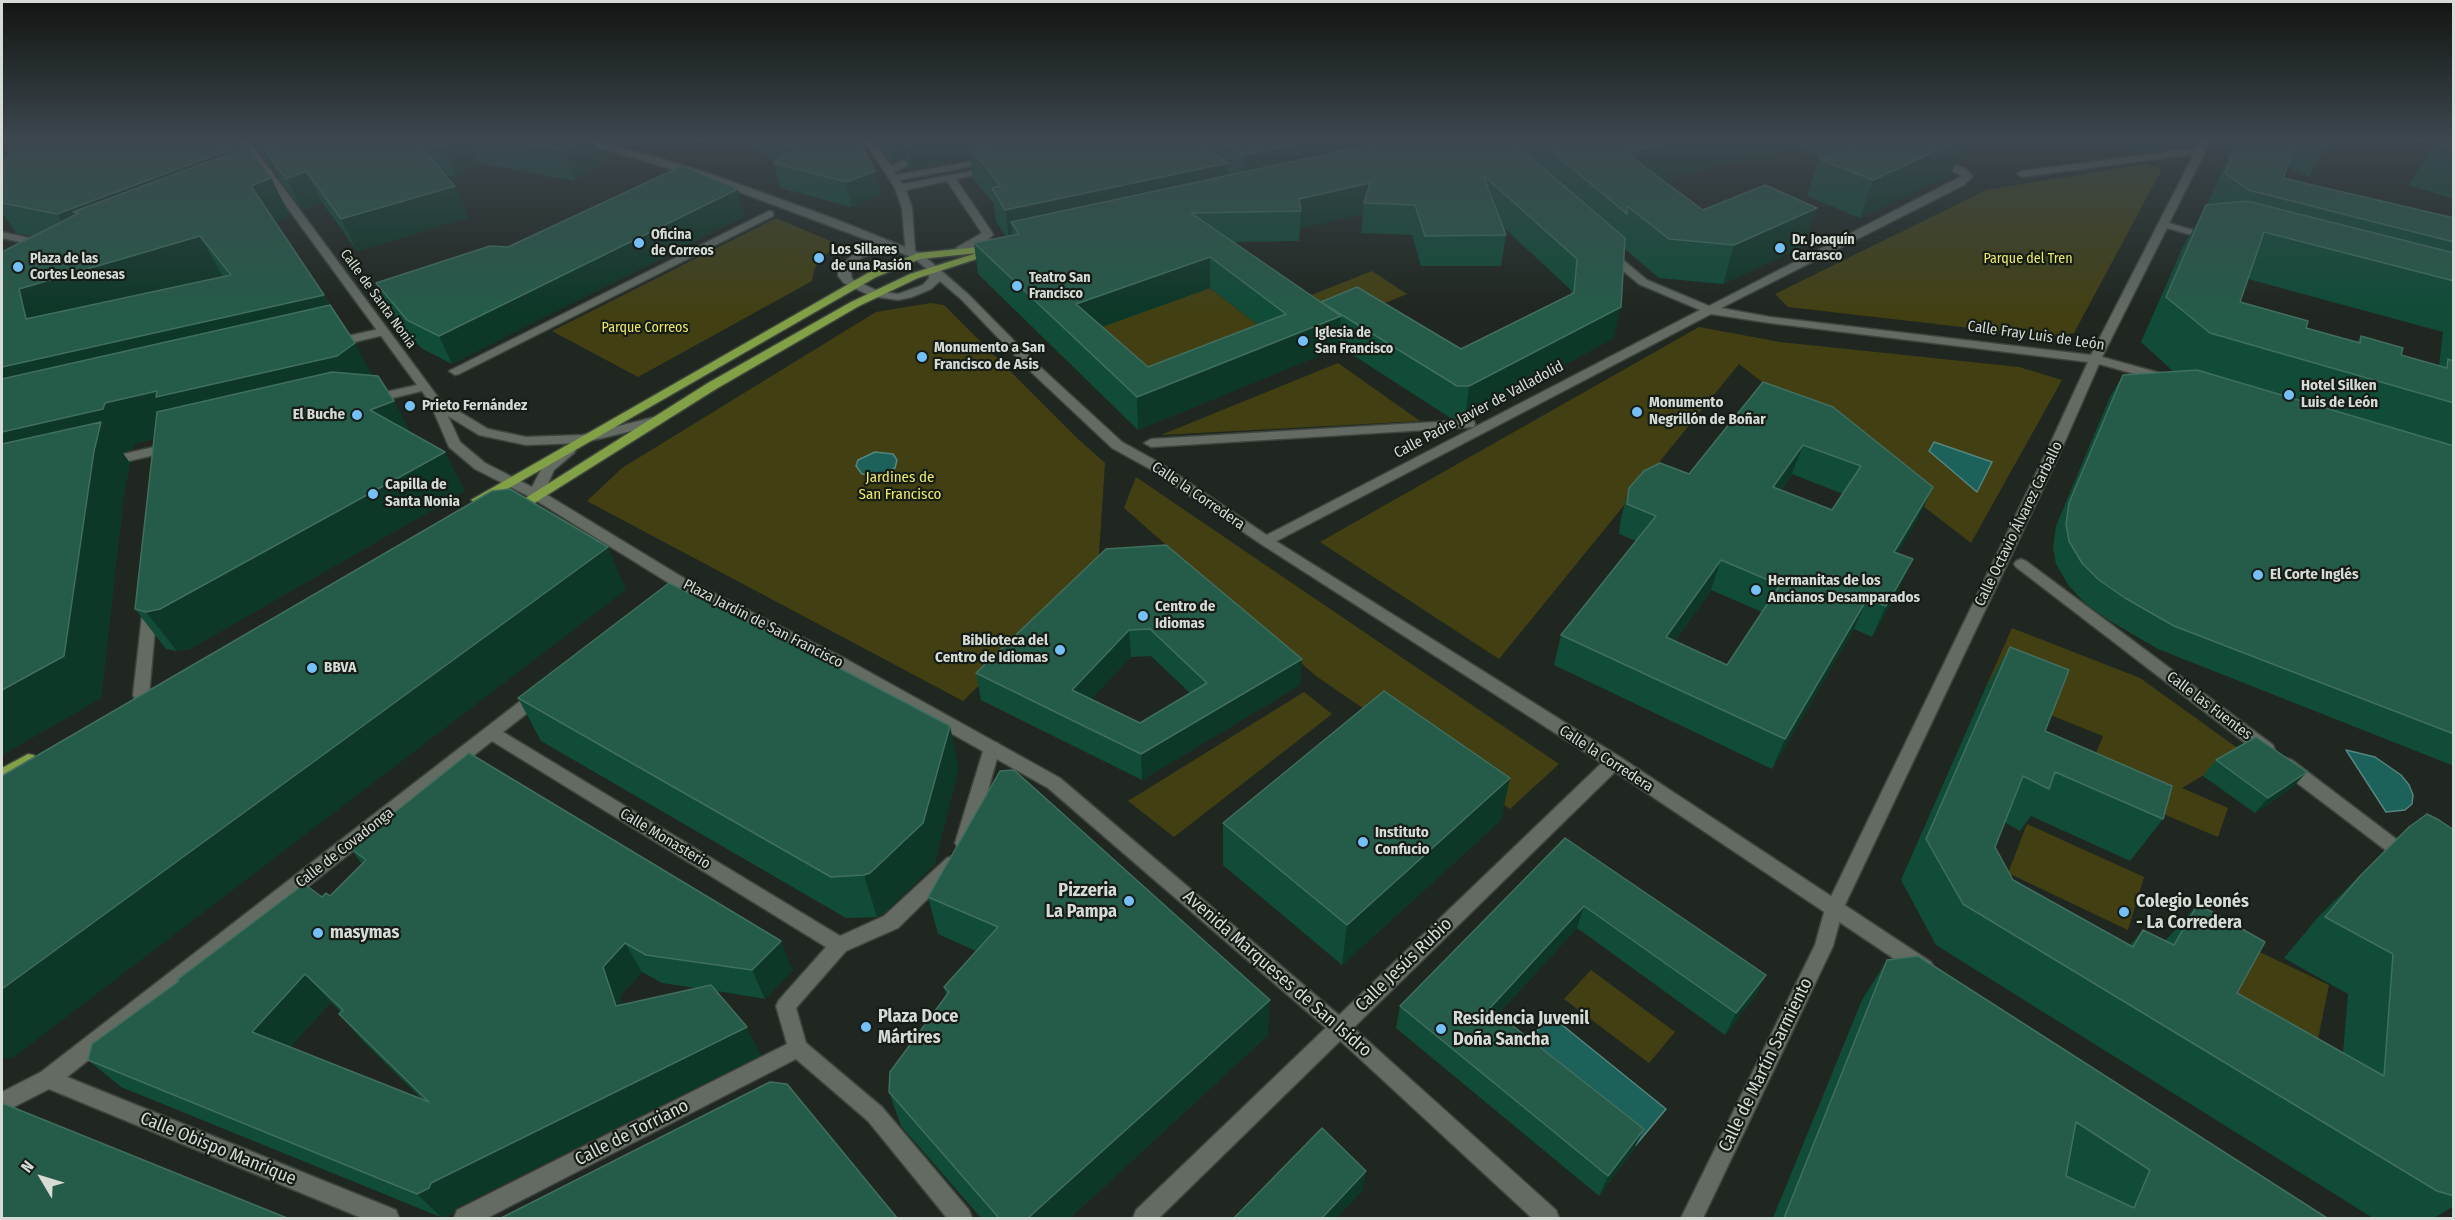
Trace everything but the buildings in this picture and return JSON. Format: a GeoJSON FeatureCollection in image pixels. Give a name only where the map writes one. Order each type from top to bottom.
{"type":"FeatureCollection","features":[{"type":"Feature","properties":{"kind":"main road"},"geometry":{"type":"LineString","coordinates":[[464,508],[909,252],[1003,249],[933,268],[874,294],[655,421],[499,519]]}},
{"type":"Feature","properties":{"kind":"main road"},"geometry":{"type":"LineString","coordinates":[[136,698],[161,683]]}},
{"type":"Feature","properties":{"kind":"main road"},"geometry":{"type":"LineString","coordinates":[[2,776],[41,753]]}},
{"type":"Feature","properties":{"kind":"street","name":"Calle de Santa Nonia"},"geometry":{"type":"LineString","coordinates":[[285,197],[436,403]]}},
{"type":"Feature","properties":{"kind":"street"},"geometry":{"type":"LineString","coordinates":[[765,197],[909,252],[933,268],[935,279],[920,292],[898,297],[874,294],[844,276],[844,268],[849,261],[869,251],[909,252]]}},
{"type":"Feature","properties":{"kind":"street"},"geometry":{"type":"LineString","coordinates":[[903,197],[907,208],[909,252]]}},
{"type":"Feature","properties":{"kind":"street"},"geometry":{"type":"LineString","coordinates":[[960,250],[978,242],[988,234],[963,197]]}},
{"type":"Feature","properties":{"kind":"street","name":"Calle Padre Javier de Valladolid"},"geometry":{"type":"LineString","coordinates":[[1266,541],[1928,197]]}},
{"type":"Feature","properties":{"kind":"street","name":"Calle Octavio Álvarez Carballo"},"geometry":{"type":"LineString","coordinates":[[1833,909],[2052,455],[2095,359],[2177,197]]}},
{"type":"Feature","properties":{"kind":"street"},"geometry":{"type":"LineString","coordinates":[[455,371],[769,214]]}},
{"type":"Feature","properties":{"kind":"street"},"geometry":{"type":"LineString","coordinates":[[2163,224],[2220,239]]}},
{"type":"Feature","properties":{"kind":"street"},"geometry":{"type":"LineString","coordinates":[[2,235],[58,248]]}},
{"type":"Feature","properties":{"kind":"street"},"geometry":{"type":"LineString","coordinates":[[1600,246],[1643,282],[1709,309]]}},
{"type":"Feature","properties":{"kind":"street","name":"Calle la Corredera"},"geometry":{"type":"LineString","coordinates":[[933,268],[1117,445],[1155,466],[1266,541],[1614,762],[1944,981]]}},
{"type":"Feature","properties":{"kind":"street","name":"Calle Fray Luis de León"},"geometry":{"type":"LineString","coordinates":[[1709,309],[1770,320],[2095,359],[2182,384]]}},
{"type":"Feature","properties":{"kind":"street"},"geometry":{"type":"LineString","coordinates":[[327,345],[384,332]]}},
{"type":"Feature","properties":{"kind":"street"},"geometry":{"type":"LineString","coordinates":[[363,401],[425,387]]}},
{"type":"Feature","properties":{"kind":"street"},"geometry":{"type":"LineString","coordinates":[[436,403],[484,432],[526,441],[582,440],[655,421]]}},
{"type":"Feature","properties":{"kind":"street","name":"Plaza Jardín de San Francisco"},"geometry":{"type":"LineString","coordinates":[[436,403],[454,444],[480,466],[537,495],[682,584],[838,663],[992,748]]}},
{"type":"Feature","properties":{"kind":"street"},"geometry":{"type":"LineString","coordinates":[[1151,443],[1469,424]]}},
{"type":"Feature","properties":{"kind":"street"},"geometry":{"type":"LineString","coordinates":[[537,495],[542,478],[549,467],[582,440]]}},
{"type":"Feature","properties":{"kind":"street"},"geometry":{"type":"LineString","coordinates":[[99,464],[163,455],[185,443]]}},
{"type":"Feature","properties":{"kind":"street","name":"Calle las Fuentes"},"geometry":{"type":"LineString","coordinates":[[2021,564],[2416,864]]}},
{"type":"Feature","properties":{"kind":"street"},"geometry":{"type":"LineString","coordinates":[[667,596],[682,584]]}},
{"type":"Feature","properties":{"kind":"street"},"geometry":{"type":"LineString","coordinates":[[136,698],[152,591]]}},
{"type":"Feature","properties":{"kind":"street","name":"Calle de Covadonga"},"geometry":{"type":"LineString","coordinates":[[2,1103],[48,1079],[548,689]]}},
{"type":"Feature","properties":{"kind":"street","name":"Calle Monasterio"},"geometry":{"type":"LineString","coordinates":[[491,733],[839,945]]}},
{"type":"Feature","properties":{"kind":"street"},"geometry":{"type":"LineString","coordinates":[[961,1218],[875,1114],[798,1048],[786,1006],[839,945],[891,922],[961,856],[992,748]]}},
{"type":"Feature","properties":{"kind":"street","name":"Avenida Marqueses de San Isidro"},"geometry":{"type":"LineString","coordinates":[[992,748],[1054,783],[1340,1028],[1548,1218]]}},
{"type":"Feature","properties":{"kind":"street","name":"Calle Jesús Rubio"},"geometry":{"type":"LineString","coordinates":[[1144,1218],[1614,762]]}},
{"type":"Feature","properties":{"kind":"street","name":"Calle de Martín Sarmiento"},"geometry":{"type":"LineString","coordinates":[[1692,1218],[1824,946],[1833,909]]}},
{"type":"Feature","properties":{"kind":"street","name":"Calle de Torriano"},"geometry":{"type":"LineString","coordinates":[[465,1218],[798,1048]]}},
{"type":"Feature","properties":{"kind":"street","name":"Calle Obispo Manrique"},"geometry":{"type":"LineString","coordinates":[[48,1079],[388,1218]]}},
{"type":"Feature","properties":{"kind":"green space","name":"Parque del Tren"},"geometry":{"type":"Polygon","coordinates":[[[1972,197],[2147,197],[2074,333],[2049,337],[1788,307],[1775,294],[1972,197]]]}},
{"type":"Feature","properties":{"kind":"green space","name":"Parque Correos"},"geometry":{"type":"Polygon","coordinates":[[[776,218],[835,243],[835,247],[821,258],[814,270],[812,281],[638,377],[552,331],[776,218]]]}},
{"type":"Feature","properties":{"kind":"green space"},"geometry":{"type":"Polygon","coordinates":[[[1372,271],[1407,294],[1316,331],[1281,307],[1372,271]]]}},
{"type":"Feature","properties":{"kind":"green space"},"geometry":{"type":"Polygon","coordinates":[[[1210,288],[1285,346],[1150,399],[1079,335],[1210,288]]]}},
{"type":"Feature","properties":{"kind":"green space","name":"Jardines de San Francisco"},"geometry":{"type":"Polygon","coordinates":[[[931,303],[944,305],[1105,463],[1098,568],[963,701],[587,501],[622,468],[876,312],[931,303]]]}},
{"type":"Feature","properties":{"kind":"green space"},"geometry":{"type":"Polygon","coordinates":[[[1699,327],[1780,342],[2019,367],[2062,380],[1971,543],[1739,364],[1499,659],[1320,542],[1699,327]]]}},
{"type":"Feature","properties":{"kind":"green space"},"geometry":{"type":"Polygon","coordinates":[[[1338,363],[1420,421],[1161,435],[1338,363]]]}},
{"type":"Feature","properties":{"kind":"green space"},"geometry":{"type":"Polygon","coordinates":[[[1136,477],[1559,764],[1510,809],[1316,676],[1124,508],[1136,477]]]}},
{"type":"Feature","properties":{"kind":"green space"},"geometry":{"type":"Polygon","coordinates":[[[2012,628],[2140,678],[2243,752],[2182,788],[2228,808],[2218,837],[2085,781],[2103,736],[1985,689],[2012,628]]]}},
{"type":"Feature","properties":{"kind":"green space"},"geometry":{"type":"Polygon","coordinates":[[[1304,692],[1332,714],[1174,837],[1128,801],[1304,692]]]}},
{"type":"Feature","properties":{"kind":"green space"},"geometry":{"type":"Polygon","coordinates":[[[2027,824],[2144,877],[2128,930],[2008,873],[2027,824]]]}},
{"type":"Feature","properties":{"kind":"green space"},"geometry":{"type":"Polygon","coordinates":[[[2247,946],[2329,985],[2310,1078],[2224,1035],[2247,946]]]}},
{"type":"Feature","properties":{"kind":"green space"},"geometry":{"type":"Polygon","coordinates":[[[1591,970],[1675,1032],[1649,1063],[1564,999],[1591,970]]]}},
{"type":"Feature","properties":{"kind":"water"},"geometry":{"type":"Polygon","coordinates":[[[1934,442],[1992,462],[1977,492],[1929,451],[1934,442]]]}},
{"type":"Feature","properties":{"kind":"water"},"geometry":{"type":"Polygon","coordinates":[[[875,452],[893,454],[897,460],[895,468],[878,476],[862,474],[856,466],[858,460],[875,452]]]}},
{"type":"Feature","properties":{"kind":"water"},"geometry":{"type":"Polygon","coordinates":[[[2346,750],[2375,757],[2401,775],[2413,795],[2412,804],[2405,810],[2386,812],[2346,750]]]}},
{"type":"Feature","properties":{"kind":"water"},"geometry":{"type":"Polygon","coordinates":[[[1551,1016],[1666,1109],[1635,1146],[1519,1050],[1551,1016]]]}},
{"type":"Feature","properties":{"kind":"place","name":"Oficina de Correos"},"geometry":{"type":"Point","coordinates":[639,243]}},
{"type":"Feature","properties":{"kind":"place","name":"Dr. Joaquín Carrasco"},"geometry":{"type":"Point","coordinates":[1780,248]}},
{"type":"Feature","properties":{"kind":"place","name":"Los Sillares de una Pasión"},"geometry":{"type":"Point","coordinates":[819,258]}},
{"type":"Feature","properties":{"kind":"place","name":"Plaza de las Cortes Leonesas"},"geometry":{"type":"Point","coordinates":[18,267]}},
{"type":"Feature","properties":{"kind":"place","name":"Teatro San Francisco"},"geometry":{"type":"Point","coordinates":[1017,286]}},
{"type":"Feature","properties":{"kind":"place","name":"Iglesia de San Francisco"},"geometry":{"type":"Point","coordinates":[1303,341]}},
{"type":"Feature","properties":{"kind":"place","name":"Monumento a San Francisco de Asis"},"geometry":{"type":"Point","coordinates":[922,357]}},
{"type":"Feature","properties":{"kind":"place","name":"Hotel Silken Luis de León"},"geometry":{"type":"Point","coordinates":[2289,395]}},
{"type":"Feature","properties":{"kind":"place","name":"Prieto Fernández"},"geometry":{"type":"Point","coordinates":[410,406]}},
{"type":"Feature","properties":{"kind":"place","name":"Monumento Negrillón de Boñar"},"geometry":{"type":"Point","coordinates":[1637,412]}},
{"type":"Feature","properties":{"kind":"place","name":"El Buche"},"geometry":{"type":"Point","coordinates":[357,415]}},
{"type":"Feature","properties":{"kind":"place","name":"Capilla de Santa Nonia"},"geometry":{"type":"Point","coordinates":[373,494]}},
{"type":"Feature","properties":{"kind":"place","name":"El Corte Inglés"},"geometry":{"type":"Point","coordinates":[2258,575]}},
{"type":"Feature","properties":{"kind":"place","name":"Hermanitas de los Ancianos Desamparados"},"geometry":{"type":"Point","coordinates":[1756,590]}},
{"type":"Feature","properties":{"kind":"place","name":"Centro de Idiomas"},"geometry":{"type":"Point","coordinates":[1143,616]}},
{"type":"Feature","properties":{"kind":"place","name":"Biblioteca del Centro de Idiomas"},"geometry":{"type":"Point","coordinates":[1060,650]}},
{"type":"Feature","properties":{"kind":"place","name":"BBVA"},"geometry":{"type":"Point","coordinates":[312,668]}},
{"type":"Feature","properties":{"kind":"place","name":"Instituto Confucio"},"geometry":{"type":"Point","coordinates":[1363,842]}},
{"type":"Feature","properties":{"kind":"place","name":"Pizzeria La Pampa"},"geometry":{"type":"Point","coordinates":[1129,901]}},
{"type":"Feature","properties":{"kind":"place","name":"Colegio Leonés - La Corredera"},"geometry":{"type":"Point","coordinates":[2124,912]}},
{"type":"Feature","properties":{"kind":"place","name":"masymas"},"geometry":{"type":"Point","coordinates":[318,933]}},
{"type":"Feature","properties":{"kind":"place","name":"Plaza Doce Mártires"},"geometry":{"type":"Point","coordinates":[866,1027]}},
{"type":"Feature","properties":{"kind":"place","name":"Residencia Juvenil Doña Sancha"},"geometry":{"type":"Point","coordinates":[1441,1029]}}]}
